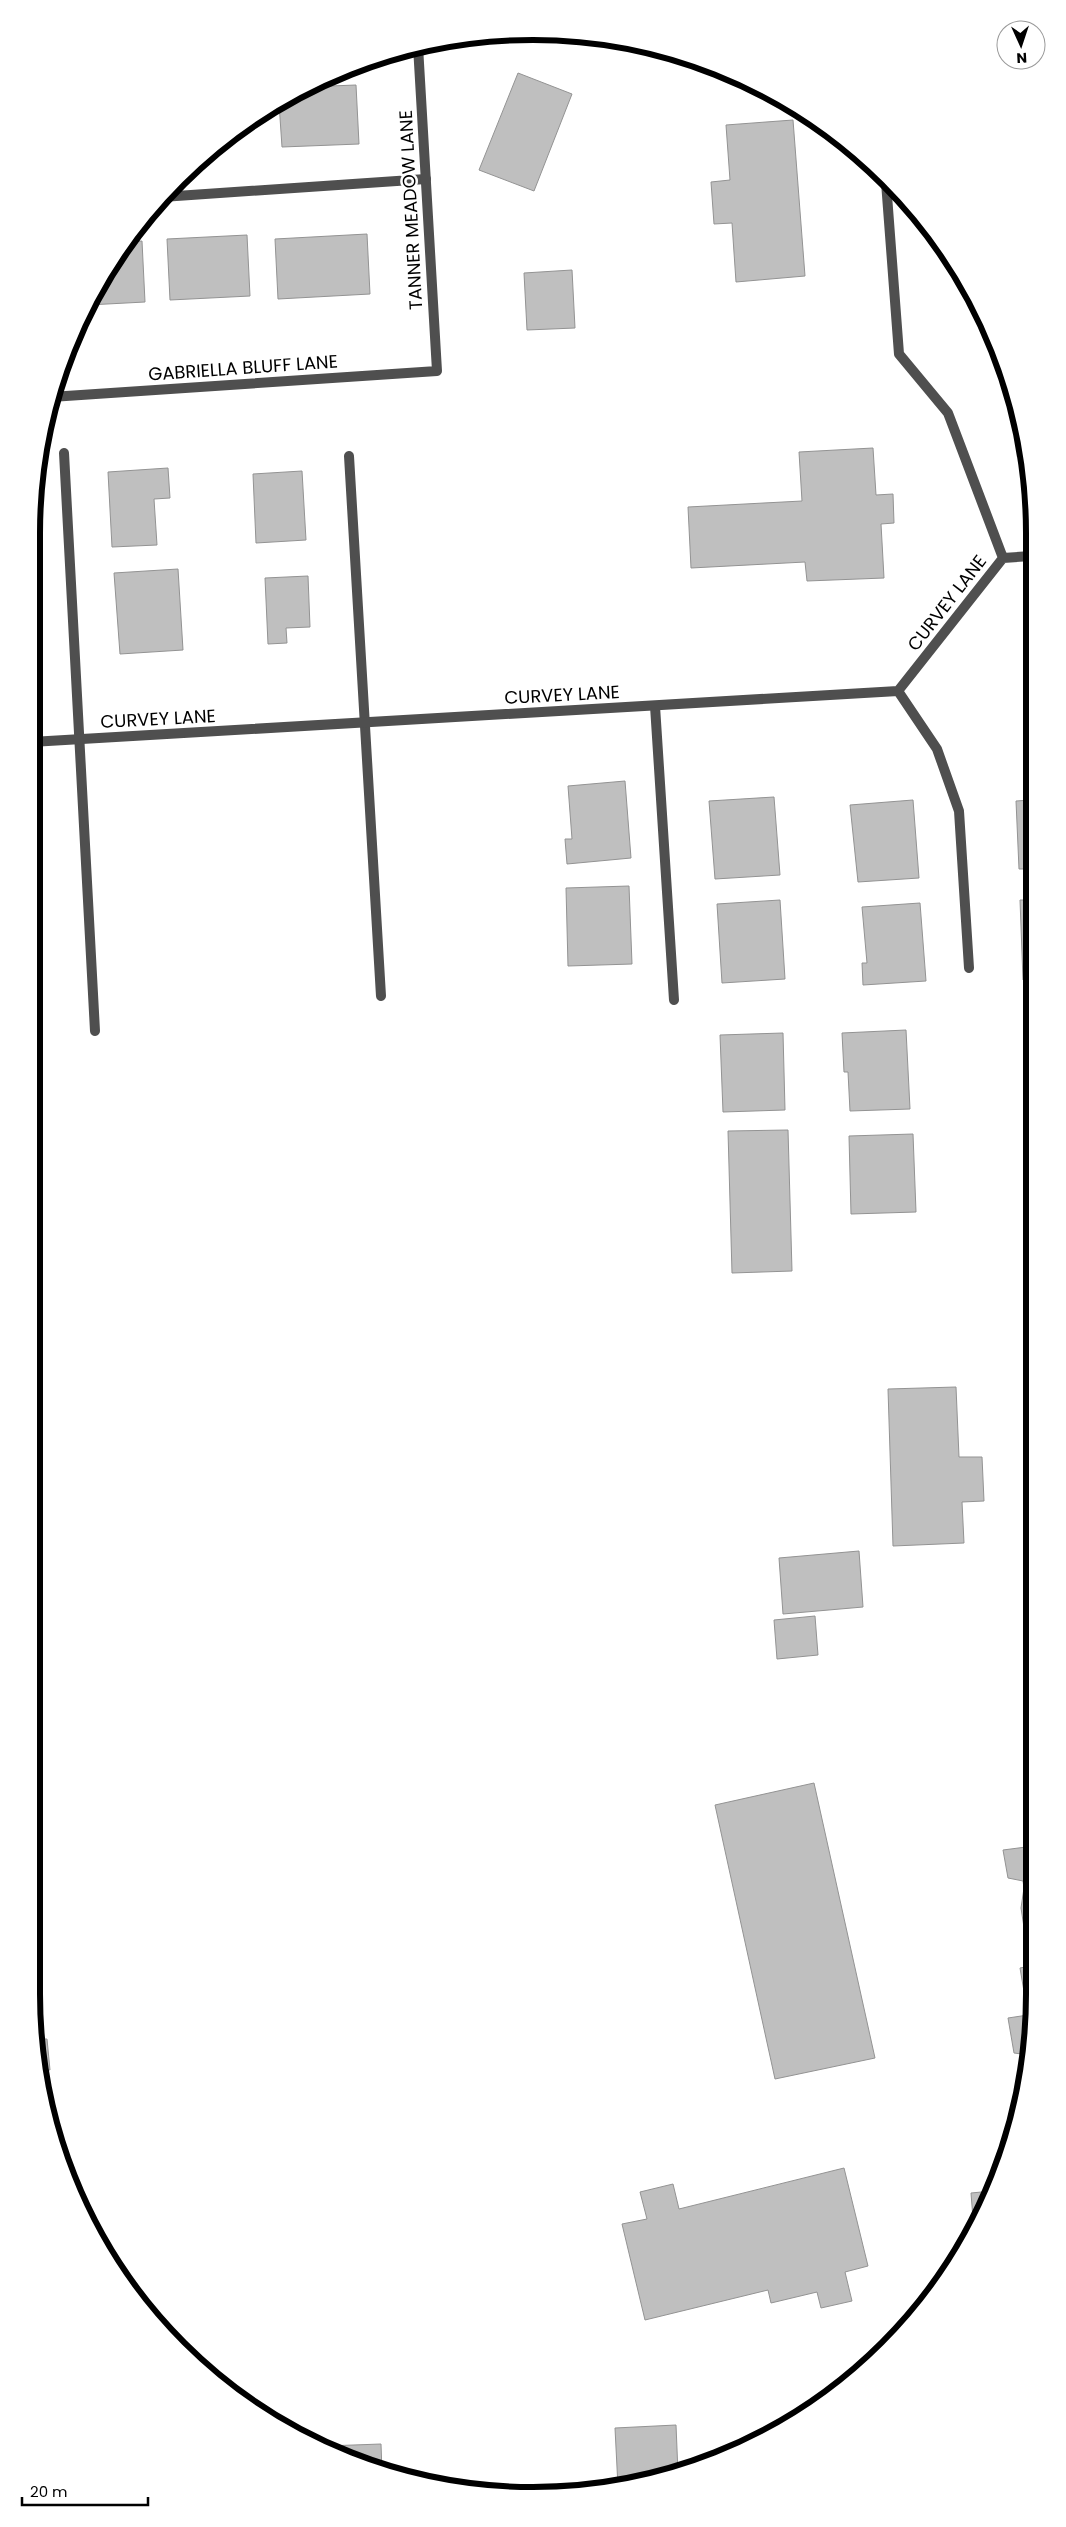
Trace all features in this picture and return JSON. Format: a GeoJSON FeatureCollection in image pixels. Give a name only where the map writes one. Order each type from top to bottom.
{"type":"FeatureCollection","features":[{"type":"Feature","properties":{"kind":"street","name":"TANNER MEADOW LANE"},"geometry":{"type":"LineString","coordinates":[[418,54],[437,372]]}},
{"type":"Feature","properties":{"kind":"street"},"geometry":{"type":"LineString","coordinates":[[173,196],[426,179]]}},
{"type":"Feature","properties":{"kind":"street"},"geometry":{"type":"LineString","coordinates":[[887,189],[899,354],[948,413],[1003,558]]}},
{"type":"Feature","properties":{"kind":"street","name":"GABRIELLA BLUFF LANE"},"geometry":{"type":"LineString","coordinates":[[60,396],[437,372]]}},
{"type":"Feature","properties":{"kind":"street"},"geometry":{"type":"LineString","coordinates":[[64,453],[94,1031]]}},
{"type":"Feature","properties":{"kind":"street"},"geometry":{"type":"LineString","coordinates":[[349,456],[381,996]]}},
{"type":"Feature","properties":{"kind":"street","name":"CURVEY LANE"},"geometry":{"type":"LineString","coordinates":[[40,742],[898,691],[1003,558],[1026,556]]}},
{"type":"Feature","properties":{"kind":"street"},"geometry":{"type":"LineString","coordinates":[[898,691],[938,749],[959,811],[969,968]]}},
{"type":"Feature","properties":{"kind":"street"},"geometry":{"type":"LineString","coordinates":[[655,706],[674,1000]]}},
{"type":"Feature","properties":{"kind":"building"},"geometry":{"type":"Polygon","coordinates":[[[518,73],[572,94],[534,191],[479,170],[518,73]]]}},
{"type":"Feature","properties":{"kind":"building"},"geometry":{"type":"Polygon","coordinates":[[[356,85],[359,144],[282,147],[280,111],[326,86],[356,85]]]}},
{"type":"Feature","properties":{"kind":"building"},"geometry":{"type":"Polygon","coordinates":[[[793,120],[805,276],[736,282],[732,223],[714,224],[711,182],[730,180],[726,125],[793,120]]]}},
{"type":"Feature","properties":{"kind":"building"},"geometry":{"type":"Polygon","coordinates":[[[367,234],[370,294],[278,299],[275,239],[367,234]]]}},
{"type":"Feature","properties":{"kind":"building"},"geometry":{"type":"Polygon","coordinates":[[[247,235],[250,296],[170,300],[167,239],[247,235]]]}},
{"type":"Feature","properties":{"kind":"building"},"geometry":{"type":"Polygon","coordinates":[[[136,241],[142,241],[145,302],[96,305],[106,286],[136,241]]]}},
{"type":"Feature","properties":{"kind":"building"},"geometry":{"type":"Polygon","coordinates":[[[572,270],[575,328],[527,330],[524,273],[572,270]]]}},
{"type":"Feature","properties":{"kind":"building"},"geometry":{"type":"Polygon","coordinates":[[[873,448],[876,495],[893,494],[894,523],[881,524],[884,578],[807,581],[805,562],[691,568],[688,507],[802,501],[799,452],[873,448]]]}},
{"type":"Feature","properties":{"kind":"building"},"geometry":{"type":"Polygon","coordinates":[[[168,468],[170,498],[154,499],[157,545],[112,547],[108,472],[168,468]]]}},
{"type":"Feature","properties":{"kind":"building"},"geometry":{"type":"Polygon","coordinates":[[[302,471],[306,540],[256,543],[253,474],[302,471]]]}},
{"type":"Feature","properties":{"kind":"building"},"geometry":{"type":"Polygon","coordinates":[[[178,569],[183,650],[120,654],[114,573],[178,569]]]}},
{"type":"Feature","properties":{"kind":"building"},"geometry":{"type":"Polygon","coordinates":[[[308,576],[310,627],[286,628],[287,643],[268,644],[265,578],[308,576]]]}},
{"type":"Feature","properties":{"kind":"building"},"geometry":{"type":"Polygon","coordinates":[[[625,781],[631,858],[567,864],[565,839],[572,839],[568,786],[625,781]]]}},
{"type":"Feature","properties":{"kind":"building"},"geometry":{"type":"Polygon","coordinates":[[[774,797],[780,875],[715,879],[709,801],[774,797]]]}},
{"type":"Feature","properties":{"kind":"building"},"geometry":{"type":"Polygon","coordinates":[[[913,800],[919,878],[858,882],[850,805],[913,800]]]}},
{"type":"Feature","properties":{"kind":"building"},"geometry":{"type":"Polygon","coordinates":[[[1026,800],[1026,869],[1019,869],[1016,801],[1026,800]]]}},
{"type":"Feature","properties":{"kind":"building"},"geometry":{"type":"Polygon","coordinates":[[[629,886],[632,964],[568,966],[566,888],[629,886]]]}},
{"type":"Feature","properties":{"kind":"building"},"geometry":{"type":"Polygon","coordinates":[[[780,900],[785,979],[722,983],[717,904],[780,900]]]}},
{"type":"Feature","properties":{"kind":"building"},"geometry":{"type":"Polygon","coordinates":[[[1020,900],[1026,900],[1026,980],[1023,980],[1020,900]]]}},
{"type":"Feature","properties":{"kind":"building"},"geometry":{"type":"Polygon","coordinates":[[[920,903],[926,981],[863,985],[862,963],[867,963],[862,907],[920,903]]]}},
{"type":"Feature","properties":{"kind":"building"},"geometry":{"type":"Polygon","coordinates":[[[906,1030],[910,1109],[850,1111],[848,1072],[844,1072],[842,1033],[906,1030]]]}},
{"type":"Feature","properties":{"kind":"building"},"geometry":{"type":"Polygon","coordinates":[[[783,1033],[785,1110],[723,1112],[720,1035],[783,1033]]]}},
{"type":"Feature","properties":{"kind":"building"},"geometry":{"type":"Polygon","coordinates":[[[788,1130],[792,1271],[732,1273],[728,1131],[788,1130]]]}},
{"type":"Feature","properties":{"kind":"building"},"geometry":{"type":"Polygon","coordinates":[[[913,1134],[916,1212],[851,1214],[849,1136],[913,1134]]]}},
{"type":"Feature","properties":{"kind":"building"},"geometry":{"type":"Polygon","coordinates":[[[956,1387],[959,1457],[982,1457],[984,1501],[962,1502],[964,1543],[893,1546],[888,1389],[956,1387]]]}},
{"type":"Feature","properties":{"kind":"building"},"geometry":{"type":"Polygon","coordinates":[[[859,1551],[863,1607],[783,1614],[779,1558],[859,1551]]]}},
{"type":"Feature","properties":{"kind":"building"},"geometry":{"type":"Polygon","coordinates":[[[815,1616],[818,1655],[777,1659],[774,1620],[815,1616]]]}},
{"type":"Feature","properties":{"kind":"building"},"geometry":{"type":"Polygon","coordinates":[[[814,1783],[875,2058],[775,2079],[715,1805],[814,1783]]]}},
{"type":"Feature","properties":{"kind":"building"},"geometry":{"type":"Polygon","coordinates":[[[1026,1847],[1026,1940],[1021,1908],[1024,1888],[1023,1881],[1008,1878],[1003,1850],[1026,1847]]]}},
{"type":"Feature","properties":{"kind":"building"},"geometry":{"type":"Polygon","coordinates":[[[1026,1967],[1026,2002],[1020,1968],[1026,1967]]]}},
{"type":"Feature","properties":{"kind":"building"},"geometry":{"type":"Polygon","coordinates":[[[1025,2015],[1022,2054],[1014,2053],[1008,2018],[1025,2015]]]}},
{"type":"Feature","properties":{"kind":"building"},"geometry":{"type":"Polygon","coordinates":[[[42,2039],[47,2039],[50,2070],[46,2070],[42,2039]]]}},
{"type":"Feature","properties":{"kind":"building"},"geometry":{"type":"Polygon","coordinates":[[[844,2168],[868,2266],[845,2272],[852,2301],[821,2308],[817,2292],[771,2303],[768,2290],[645,2320],[622,2224],[647,2219],[640,2192],[673,2184],[679,2209],[844,2168]]]}},
{"type":"Feature","properties":{"kind":"building"},"geometry":{"type":"Polygon","coordinates":[[[984,2192],[973,2216],[971,2193],[984,2192]]]}},
{"type":"Feature","properties":{"kind":"building"},"geometry":{"type":"Polygon","coordinates":[[[676,2425],[678,2465],[618,2480],[615,2428],[676,2425]]]}},
{"type":"Feature","properties":{"kind":"building"},"geometry":{"type":"Polygon","coordinates":[[[381,2444],[382,2463],[375,2461],[336,2446],[381,2444]]]}}]}
